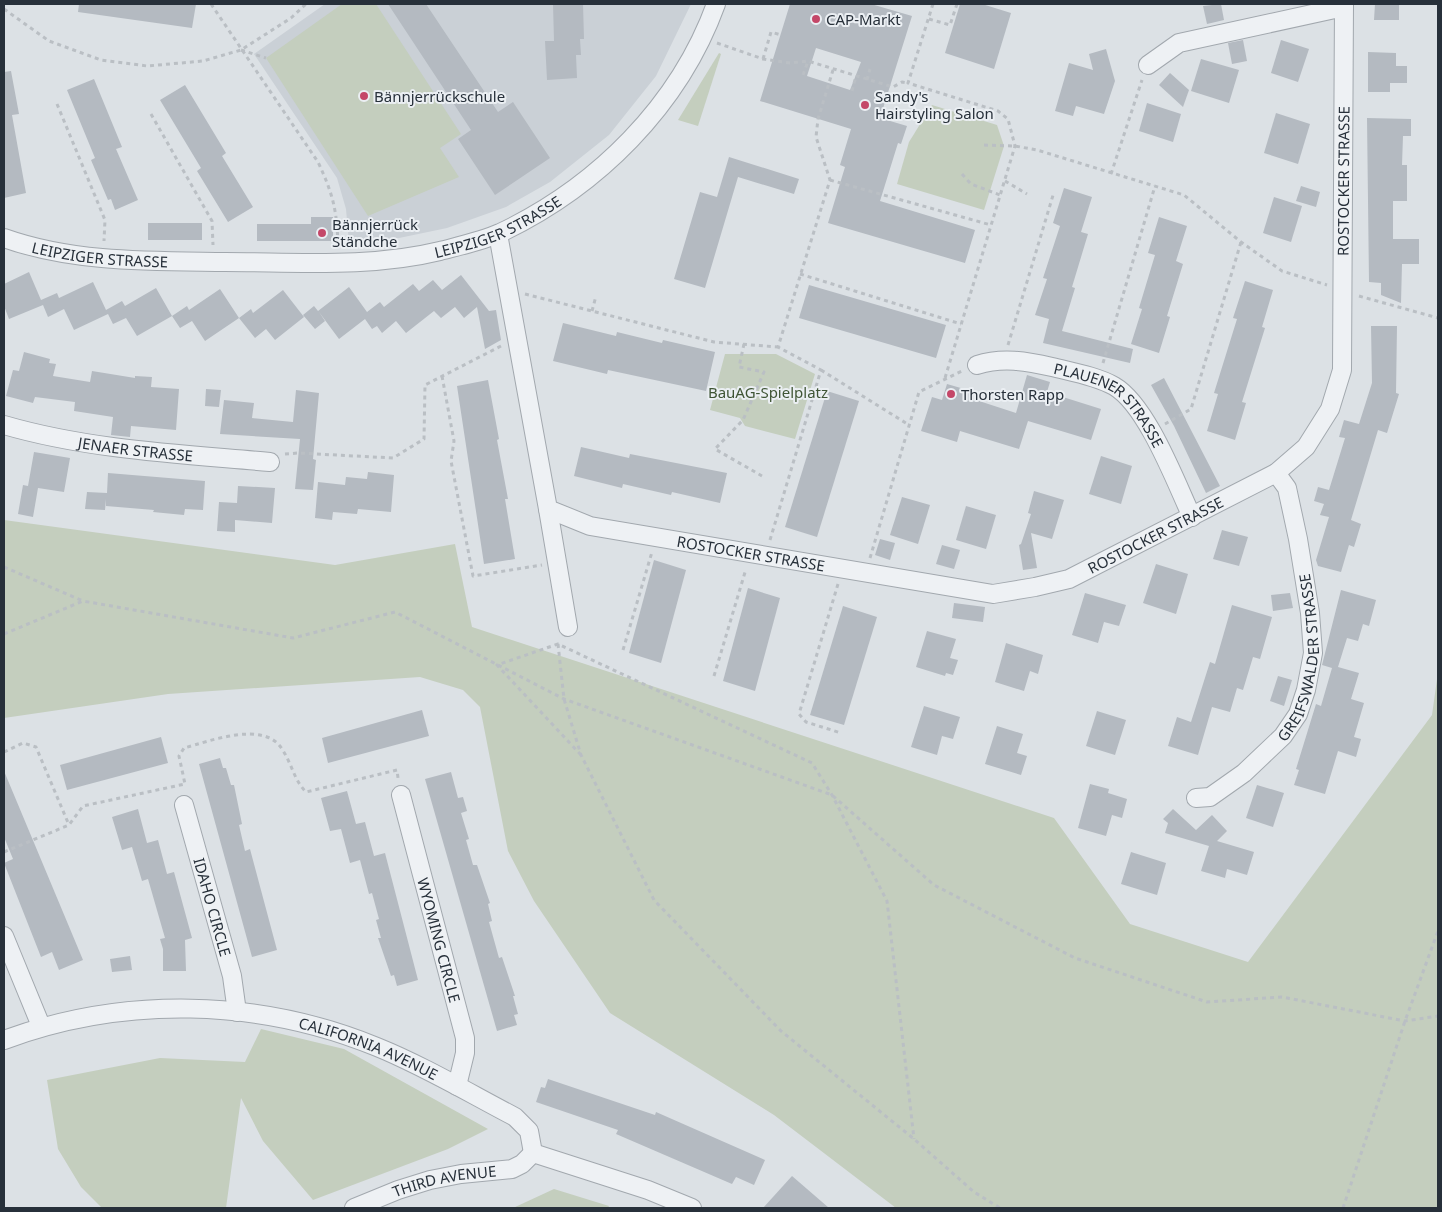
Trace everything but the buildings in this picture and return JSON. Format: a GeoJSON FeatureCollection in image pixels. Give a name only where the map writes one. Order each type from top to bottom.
{"type":"FeatureCollection","features":[{"type":"Feature","properties":{"kind":"street","name":"LEIPZIGER STRASSE"},"geometry":{"type":"LineString","coordinates":[[4,238],[18,243],[77,254],[136,261],[320,262],[389,259],[439,251],[498,234],[544,208],[598,171],[653,117],[688,64],[702,38],[716,4]]}},
{"type":"Feature","properties":{"kind":"street"},"geometry":{"type":"LineString","coordinates":[[1148,65],[1179,43],[1344,5]]}},
{"type":"Feature","properties":{"kind":"street","name":"ROSTOCKER STRASSE"},"geometry":{"type":"LineString","coordinates":[[548,509],[590,526],[758,556],[993,594],[1069,579],[1276,473],[1306,447],[1330,409],[1342,370],[1344,5]]}},
{"type":"Feature","properties":{"kind":"street"},"geometry":{"type":"LineString","coordinates":[[498,234],[568,627]]}},
{"type":"Feature","properties":{"kind":"street","name":"PLAUENER STRASSE"},"geometry":{"type":"LineString","coordinates":[[977,365],[994,360],[1029,362],[1099,380],[1116,387],[1130,401],[1151,431],[1192,517]]}},
{"type":"Feature","properties":{"kind":"street","name":"JENAER STRASSE"},"geometry":{"type":"LineString","coordinates":[[4,425],[61,439],[108,447],[270,462]]}},
{"type":"Feature","properties":{"kind":"street","name":"GREIFSWALDER STRASSE"},"geometry":{"type":"LineString","coordinates":[[1196,798],[1210,797],[1244,773],[1283,736],[1298,714],[1306,690],[1313,653],[1310,613],[1298,539],[1287,488],[1276,473]]}},
{"type":"Feature","properties":{"kind":"street","name":"WYOMING CIRCLE"},"geometry":{"type":"LineString","coordinates":[[401,795],[465,1038],[465,1053],[457,1086]]}},
{"type":"Feature","properties":{"kind":"street","name":"IDAHO CIRCLE"},"geometry":{"type":"LineString","coordinates":[[184,805],[232,976],[238,1012]]}},
{"type":"Feature","properties":{"kind":"street"},"geometry":{"type":"LineString","coordinates":[[4,936],[41,1026]]}},
{"type":"Feature","properties":{"kind":"street","name":"CALIFORNIA AVENUE"},"geometry":{"type":"LineString","coordinates":[[4,1040],[41,1026],[100,1013],[148,1008],[238,1012],[300,1021],[378,1047],[457,1086],[523,1124],[529,1131],[533,1153]]}},
{"type":"Feature","properties":{"kind":"street"},"geometry":{"type":"LineString","coordinates":[[533,1153],[648,1190],[692,1208]]}},
{"type":"Feature","properties":{"kind":"street","name":"THIRD AVENUE"},"geometry":{"type":"LineString","coordinates":[[354,1208],[398,1190],[430,1180],[512,1168],[522,1164],[533,1153]]}},
{"type":"Feature","properties":{"kind":"path"},"geometry":{"type":"LineString","coordinates":[[211,4],[318,162],[329,185],[337,214],[338,240]]}},
{"type":"Feature","properties":{"kind":"path"},"geometry":{"type":"LineString","coordinates":[[4,9],[49,41],[101,60],[147,66],[203,61],[241,50],[291,18],[306,4]]}},
{"type":"Feature","properties":{"kind":"path"},"geometry":{"type":"LineString","coordinates":[[908,83],[933,4]]}},
{"type":"Feature","properties":{"kind":"path"},"geometry":{"type":"LineString","coordinates":[[929,19],[950,25],[957,4]]}},
{"type":"Feature","properties":{"kind":"path"},"geometry":{"type":"LineString","coordinates":[[763,59],[771,32],[781,35]]}},
{"type":"Feature","properties":{"kind":"path"},"geometry":{"type":"LineString","coordinates":[[702,38],[763,59],[790,62],[808,61],[893,87],[902,82],[908,83],[998,111],[1008,119],[1015,146],[945,378],[919,392],[865,573]]}},
{"type":"Feature","properties":{"kind":"path"},"geometry":{"type":"LineString","coordinates":[[241,50],[266,58]]}},
{"type":"Feature","properties":{"kind":"path"},"geometry":{"type":"LineString","coordinates":[[803,75],[808,61]]}},
{"type":"Feature","properties":{"kind":"path"},"geometry":{"type":"LineString","coordinates":[[867,80],[870,69]]}},
{"type":"Feature","properties":{"kind":"path"},"geometry":{"type":"LineString","coordinates":[[778,347],[830,180],[816,137],[818,119],[833,70]]}},
{"type":"Feature","properties":{"kind":"path"},"geometry":{"type":"LineString","coordinates":[[852,90],[856,76]]}},
{"type":"Feature","properties":{"kind":"path"},"geometry":{"type":"LineString","coordinates":[[1111,174],[1134,100]]}},
{"type":"Feature","properties":{"kind":"path"},"geometry":{"type":"LineString","coordinates":[[57,104],[105,220],[104,235]]}},
{"type":"Feature","properties":{"kind":"path"},"geometry":{"type":"LineString","coordinates":[[152,114],[212,221],[213,242]]}},
{"type":"Feature","properties":{"kind":"path"},"geometry":{"type":"LineString","coordinates":[[984,145],[1015,146],[1037,150],[1184,195],[1241,242],[1282,271],[1343,290]]}},
{"type":"Feature","properties":{"kind":"path"},"geometry":{"type":"LineString","coordinates":[[962,174],[971,184],[1000,194]]}},
{"type":"Feature","properties":{"kind":"path"},"geometry":{"type":"LineString","coordinates":[[830,180],[991,225]]}},
{"type":"Feature","properties":{"kind":"path"},"geometry":{"type":"LineString","coordinates":[[1004,181],[1027,194]]}},
{"type":"Feature","properties":{"kind":"path"},"geometry":{"type":"LineString","coordinates":[[1105,356],[1156,186]]}},
{"type":"Feature","properties":{"kind":"path"},"geometry":{"type":"LineString","coordinates":[[1004,360],[1054,192]]}},
{"type":"Feature","properties":{"kind":"path"},"geometry":{"type":"LineString","coordinates":[[1168,422],[1191,410],[1241,242]]}},
{"type":"Feature","properties":{"kind":"path"},"geometry":{"type":"LineString","coordinates":[[800,274],[961,324]]}},
{"type":"Feature","properties":{"kind":"path"},"geometry":{"type":"LineString","coordinates":[[508,290],[714,342],[778,347],[821,370],[910,425]]}},
{"type":"Feature","properties":{"kind":"path"},"geometry":{"type":"LineString","coordinates":[[592,311],[596,296]]}},
{"type":"Feature","properties":{"kind":"path"},"geometry":{"type":"LineString","coordinates":[[1376,302],[1438,318]]}},
{"type":"Feature","properties":{"kind":"path"},"geometry":{"type":"LineString","coordinates":[[744,344],[739,367],[764,372],[743,420],[715,448],[762,476]]}},
{"type":"Feature","properties":{"kind":"path"},"geometry":{"type":"LineString","coordinates":[[298,453],[393,458],[424,439],[425,385],[496,349]]}},
{"type":"Feature","properties":{"kind":"path"},"geometry":{"type":"LineString","coordinates":[[714,676],[758,556],[821,370]]}},
{"type":"Feature","properties":{"kind":"path"},"geometry":{"type":"LineString","coordinates":[[442,376],[454,441],[451,461],[472,576],[557,562]]}},
{"type":"Feature","properties":{"kind":"path"},"geometry":{"type":"LineString","coordinates":[[623,650],[657,537]]}},
{"type":"Feature","properties":{"kind":"path"},"geometry":{"type":"LineString","coordinates":[[4,567],[83,601],[293,638],[395,612],[564,699],[832,795],[934,884],[1075,958],[1207,1002],[1282,998],[1405,1021],[1438,1016]]}},
{"type":"Feature","properties":{"kind":"path"},"geometry":{"type":"LineString","coordinates":[[841,733],[806,722],[799,714],[843,569]]}},
{"type":"Feature","properties":{"kind":"path"},"geometry":{"type":"LineString","coordinates":[[4,634],[83,601]]}},
{"type":"Feature","properties":{"kind":"path"},"geometry":{"type":"LineString","coordinates":[[568,627],[558,644],[564,699],[581,754],[654,900],[781,1031],[914,1139],[974,1192],[1000,1208]]}},
{"type":"Feature","properties":{"kind":"path"},"geometry":{"type":"LineString","coordinates":[[496,665],[558,644],[812,763],[832,795],[887,901],[914,1139]]}},
{"type":"Feature","properties":{"kind":"path"},"geometry":{"type":"LineString","coordinates":[[496,665],[581,754]]}},
{"type":"Feature","properties":{"kind":"path"},"geometry":{"type":"LineString","coordinates":[[4,852],[69,826],[84,806],[185,784],[180,756],[184,748],[245,733],[264,737],[281,747],[297,783],[306,792],[397,770],[401,795]]}},
{"type":"Feature","properties":{"kind":"path"},"geometry":{"type":"LineString","coordinates":[[4,752],[23,743],[36,748],[69,826]]}},
{"type":"Feature","properties":{"kind":"path"},"geometry":{"type":"LineString","coordinates":[[1343,1208],[1405,1021],[1438,931]]}},
{"type":"Feature","properties":{"kind":"shaded area","name":"Bännjerrückschule"},"geometry":{"type":"Polygon","coordinates":[[[325,4],[691,4],[656,76],[609,135],[550,182],[506,207],[447,228],[399,238],[349,243],[346,209],[337,178],[254,54],[325,4]]]}},
{"type":"Feature","properties":{"kind":"green space","name":"Bännjerrückschule"},"geometry":{"type":"Polygon","coordinates":[[[342,4],[376,4],[461,134],[440,148],[459,177],[368,216],[266,58],[342,4]]]}},
{"type":"Feature","properties":{"kind":"green space"},"geometry":{"type":"Polygon","coordinates":[[[719,53],[721,54],[698,126],[678,120],[719,53]]]}},
{"type":"Feature","properties":{"kind":"green space"},"geometry":{"type":"Polygon","coordinates":[[[932,105],[997,125],[1004,146],[984,210],[897,184],[909,142],[932,105]]]}},
{"type":"Feature","properties":{"kind":"green space","name":"BauAG-Spielplatz"},"geometry":{"type":"Polygon","coordinates":[[[725,354],[776,354],[815,374],[795,439],[745,426],[740,418],[710,410],[725,354]]]}},
{"type":"Feature","properties":{"kind":"green space"},"geometry":{"type":"Polygon","coordinates":[[[4,520],[335,565],[455,544],[472,627],[1054,818],[1130,924],[1248,962],[1432,715],[1438,672],[1438,1208],[896,1208],[774,1115],[610,1013],[534,901],[508,851],[480,707],[463,690],[420,677],[168,694],[4,718],[4,520]]]}},
{"type":"Feature","properties":{"kind":"green space"},"geometry":{"type":"Polygon","coordinates":[[[261,1029],[344,1049],[488,1129],[448,1149],[313,1200],[263,1141],[241,1098],[226,1208],[102,1208],[81,1187],[58,1149],[47,1080],[160,1058],[245,1062],[261,1029]]]}},
{"type":"Feature","properties":{"kind":"green space"},"geometry":{"type":"Polygon","coordinates":[[[554,1189],[609,1206],[608,1208],[513,1208],[554,1189]]]}},
{"type":"Feature","properties":{"kind":"place","name":"CAP-Markt"},"geometry":{"type":"Point","coordinates":[816,19]}},
{"type":"Feature","properties":{"kind":"place","name":"Bännjerrückschule"},"geometry":{"type":"Point","coordinates":[364,96]}},
{"type":"Feature","properties":{"kind":"place","name":"Sandy's Hairstyling Salon"},"geometry":{"type":"Point","coordinates":[865,105]}},
{"type":"Feature","properties":{"kind":"place","name":"Bännjerrück Ständche"},"geometry":{"type":"Point","coordinates":[322,233]}},
{"type":"Feature","properties":{"kind":"place","name":"Thorsten Rapp"},"geometry":{"type":"Point","coordinates":[951,394]}}]}
